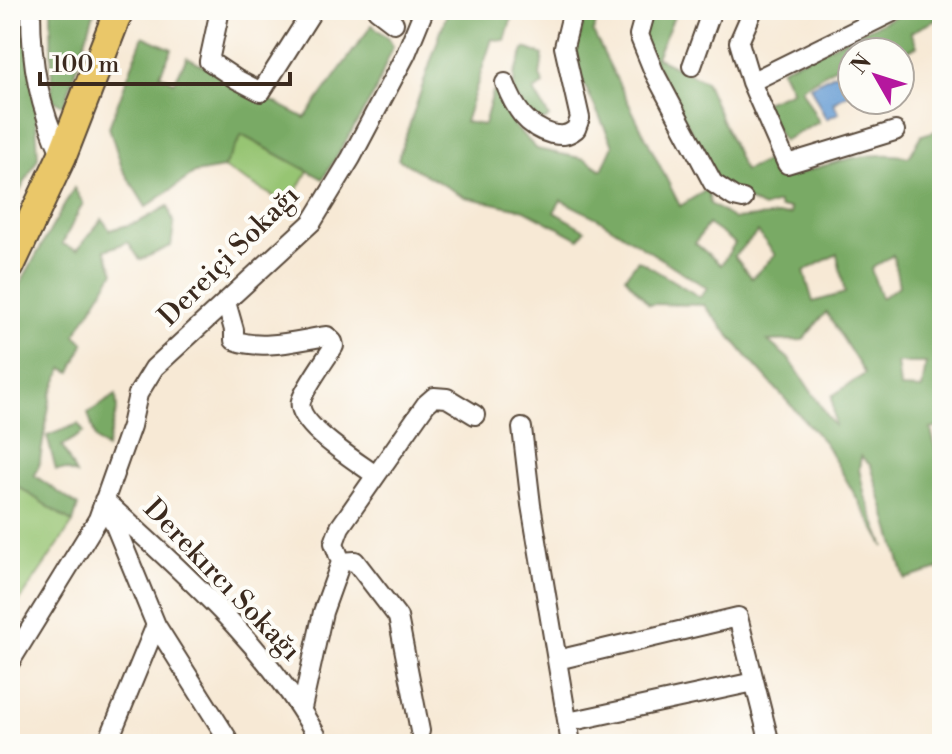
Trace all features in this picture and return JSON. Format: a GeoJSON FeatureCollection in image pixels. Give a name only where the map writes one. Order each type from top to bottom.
{"type":"FeatureCollection","features":[{"type":"Feature","properties":{"kind":"main road"},"geometry":{"type":"LineString","coordinates":[[10,266],[62,156],[119,10]]}},
{"type":"Feature","properties":{"kind":"street"},"geometry":{"type":"LineString","coordinates":[[31,10],[31,49],[45,119],[62,156]]}},
{"type":"Feature","properties":{"kind":"street"},"geometry":{"type":"LineString","coordinates":[[220,10],[209,61],[261,92],[313,10]]}},
{"type":"Feature","properties":{"kind":"street"},"geometry":{"type":"LineString","coordinates":[[377,10],[394,23]]}},
{"type":"Feature","properties":{"kind":"street","name":"Dereiçi Sokağı"},"geometry":{"type":"LineString","coordinates":[[10,662],[98,519],[131,426],[138,394],[154,368],[312,222],[351,158],[406,54],[424,10]]}},
{"type":"Feature","properties":{"kind":"street"},"geometry":{"type":"LineString","coordinates":[[505,83],[517,109],[541,131],[562,136],[576,129],[579,112],[564,47],[573,10]]}},
{"type":"Feature","properties":{"kind":"street"},"geometry":{"type":"LineString","coordinates":[[646,10],[639,35],[654,72],[713,183],[734,197],[743,199]]}},
{"type":"Feature","properties":{"kind":"street"},"geometry":{"type":"LineString","coordinates":[[692,66],[712,10]]}},
{"type":"Feature","properties":{"kind":"street"},"geometry":{"type":"LineString","coordinates":[[753,10],[739,42],[751,82],[787,164],[895,131]]}},
{"type":"Feature","properties":{"kind":"street"},"geometry":{"type":"LineString","coordinates":[[751,82],[897,10]]}},
{"type":"Feature","properties":{"kind":"street"},"geometry":{"type":"LineString","coordinates":[[226,302],[234,340],[244,344],[262,345],[327,336],[333,342],[334,346],[301,402],[303,417],[375,475]]}},
{"type":"Feature","properties":{"kind":"street"},"geometry":{"type":"LineString","coordinates":[[302,708],[323,612],[341,562],[334,543],[340,527],[434,397],[447,398],[475,415]]}},
{"type":"Feature","properties":{"kind":"street"},"geometry":{"type":"LineString","coordinates":[[522,428],[531,505],[571,744]]}},
{"type":"Feature","properties":{"kind":"street"},"geometry":{"type":"LineString","coordinates":[[104,500],[156,625],[231,744]]}},
{"type":"Feature","properties":{"kind":"street","name":"Derekırcı Sokağı"},"geometry":{"type":"LineString","coordinates":[[104,500],[181,571],[257,648],[302,708],[321,744]]}},
{"type":"Feature","properties":{"kind":"street"},"geometry":{"type":"LineString","coordinates":[[341,562],[355,561],[398,617],[420,731]]}},
{"type":"Feature","properties":{"kind":"street"},"geometry":{"type":"LineString","coordinates":[[557,660],[738,617],[754,682],[764,743]]}},
{"type":"Feature","properties":{"kind":"street"},"geometry":{"type":"LineString","coordinates":[[107,744],[156,625]]}},
{"type":"Feature","properties":{"kind":"street"},"geometry":{"type":"LineString","coordinates":[[568,722],[754,682]]}},
{"type":"Feature","properties":{"kind":"green space"},"geometry":{"type":"Polygon","coordinates":[[[10,10],[31,10],[38,158],[10,209],[10,10]]]}},
{"type":"Feature","properties":{"kind":"green space"},"geometry":{"type":"Polygon","coordinates":[[[51,10],[95,10],[64,106],[52,99],[51,10]]]}},
{"type":"Feature","properties":{"kind":"green space"},"geometry":{"type":"Polygon","coordinates":[[[448,10],[514,10],[505,41],[492,39],[465,122],[484,125],[493,92],[501,94],[513,125],[537,149],[585,159],[602,170],[613,145],[574,63],[586,10],[601,10],[593,32],[680,206],[708,189],[710,204],[734,219],[791,214],[790,208],[780,208],[778,203],[763,208],[720,186],[640,35],[649,10],[677,10],[656,57],[705,81],[744,171],[774,158],[782,174],[789,177],[863,156],[909,157],[922,135],[942,129],[942,427],[931,429],[937,455],[942,455],[942,568],[905,579],[871,466],[861,456],[859,469],[865,496],[885,547],[825,443],[704,305],[649,304],[625,277],[638,260],[700,297],[707,288],[597,218],[561,200],[554,212],[585,230],[579,239],[525,210],[465,197],[398,159],[448,10]],[[708,224],[695,243],[721,265],[735,243],[708,224]],[[758,232],[734,256],[752,278],[775,255],[758,232]],[[837,254],[804,271],[813,302],[845,293],[837,254]],[[893,255],[871,269],[881,298],[899,286],[893,255]],[[826,312],[803,340],[768,341],[790,360],[835,427],[832,396],[865,374],[826,312]],[[897,363],[900,388],[922,389],[926,363],[897,363]]]}},
{"type":"Feature","properties":{"kind":"green space"},"geometry":{"type":"Polygon","coordinates":[[[909,10],[942,10],[942,17],[911,32],[913,36],[853,36],[909,10]]]}},
{"type":"Feature","properties":{"kind":"green space"},"geometry":{"type":"Polygon","coordinates":[[[372,25],[393,46],[374,94],[323,179],[242,135],[223,168],[195,173],[146,207],[122,168],[109,127],[143,36],[172,49],[160,74],[174,82],[187,57],[305,118],[372,25]]]}},
{"type":"Feature","properties":{"kind":"green space"},"geometry":{"type":"Polygon","coordinates":[[[836,44],[836,67],[801,88],[819,122],[783,141],[762,103],[792,91],[781,69],[836,44]]]}},
{"type":"Feature","properties":{"kind":"green space"},"geometry":{"type":"Polygon","coordinates":[[[525,48],[543,55],[540,76],[544,85],[534,91],[549,117],[534,123],[514,94],[514,75],[525,48]]]}},
{"type":"Feature","properties":{"kind":"green space"},"geometry":{"type":"Polygon","coordinates":[[[242,135],[308,171],[289,205],[223,168],[242,135]]]}},
{"type":"Feature","properties":{"kind":"green space"},"geometry":{"type":"Polygon","coordinates":[[[74,188],[83,203],[62,244],[77,250],[102,219],[110,230],[139,222],[168,206],[174,225],[171,246],[140,260],[128,242],[105,250],[114,272],[75,335],[84,343],[71,372],[63,368],[51,394],[39,466],[34,475],[78,506],[73,523],[10,481],[10,302],[74,188]]]}},
{"type":"Feature","properties":{"kind":"green space"},"geometry":{"type":"Polygon","coordinates":[[[116,395],[117,410],[106,449],[96,440],[88,413],[116,395]]]}},
{"type":"Feature","properties":{"kind":"green space"},"geometry":{"type":"Polygon","coordinates":[[[78,424],[84,432],[62,446],[76,474],[56,470],[47,436],[78,424]]]}},
{"type":"Feature","properties":{"kind":"green space"},"geometry":{"type":"Polygon","coordinates":[[[10,481],[73,523],[10,615],[10,538],[16,529],[10,525],[10,481]]]}},
{"type":"Feature","properties":{"kind":"water"},"geometry":{"type":"Polygon","coordinates":[[[836,73],[836,100],[833,102],[836,114],[826,119],[810,86],[836,73]]]}}]}
